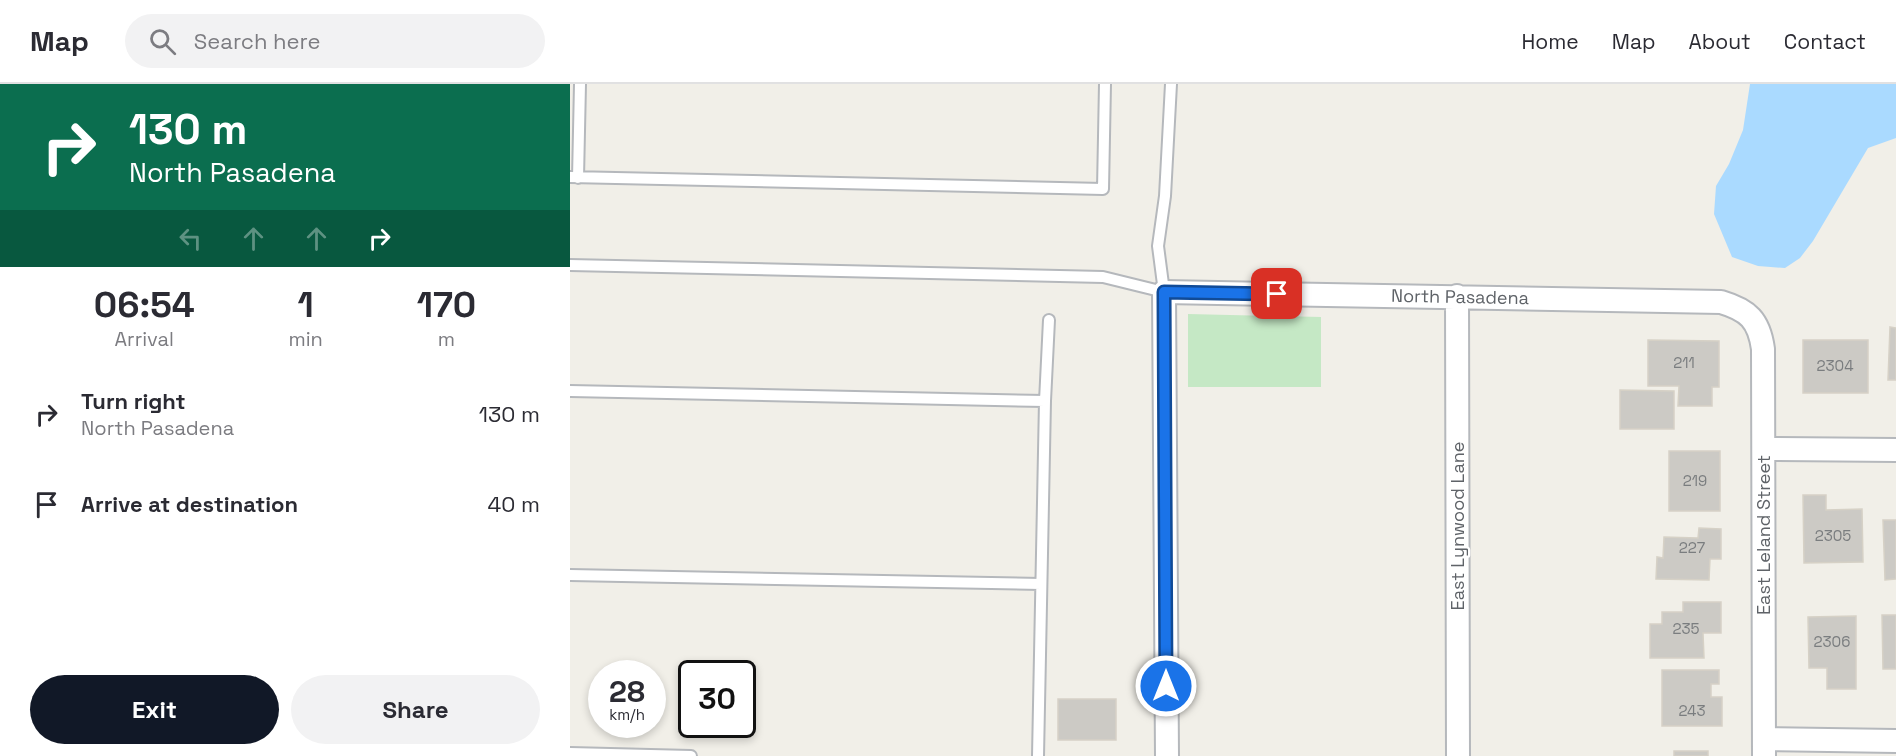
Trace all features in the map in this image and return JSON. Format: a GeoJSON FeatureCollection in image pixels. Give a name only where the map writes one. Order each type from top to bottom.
{"type":"FeatureCollection","features":[{"type":"Feature","properties":{"kind":"street","name":"North Pasadena"},"geometry":{"type":"LineString","coordinates":[[1164,292],[1721,302],[1737,307],[1752,317]]}},
{"type":"Feature","properties":{"kind":"street"},"geometry":{"type":"LineString","coordinates":[[1164,292],[1167,756]]}},
{"type":"Feature","properties":{"kind":"street","name":"East Lynwood Lane"},"geometry":{"type":"LineString","coordinates":[[1457,296],[1458,756]]}},
{"type":"Feature","properties":{"kind":"street","name":"East Leland Street"},"geometry":{"type":"LineString","coordinates":[[1752,317],[1761,334],[1763,349],[1764,747]]}},
{"type":"Feature","properties":{"kind":"street"},"geometry":{"type":"LineString","coordinates":[[1764,449],[1896,450]]}},
{"type":"Feature","properties":{"kind":"street"},"geometry":{"type":"LineString","coordinates":[[1764,747],[1896,741]]}},
{"type":"Feature","properties":{"kind":"lane"},"geometry":{"type":"LineString","coordinates":[[580,84],[574,178],[1103,189],[1106,84]]}},
{"type":"Feature","properties":{"kind":"lane"},"geometry":{"type":"LineString","coordinates":[[570,265],[1103,277],[1164,292],[1158,246],[1165,196],[1171,84]]}},
{"type":"Feature","properties":{"kind":"lane"},"geometry":{"type":"LineString","coordinates":[[1038,756],[1045,401],[1049,320]]}},
{"type":"Feature","properties":{"kind":"lane"},"geometry":{"type":"LineString","coordinates":[[570,391],[1045,401]]}},
{"type":"Feature","properties":{"kind":"lane"},"geometry":{"type":"LineString","coordinates":[[570,575],[1041,584]]}},
{"type":"Feature","properties":{"kind":"lane"},"geometry":{"type":"LineString","coordinates":[[570,753],[691,756]]}},
{"type":"Feature","properties":{"kind":"green space"},"geometry":{"type":"Polygon","coordinates":[[[1188,314],[1321,317],[1321,387],[1188,387],[1188,314]]]}},
{"type":"Feature","properties":{"kind":"water"},"geometry":{"type":"Polygon","coordinates":[[[1750,84],[1896,84],[1896,138],[1868,148],[1813,241],[1800,258],[1785,268],[1758,266],[1732,257],[1714,214],[1716,186],[1729,164],[1743,130],[1750,84]]]}},
{"type":"Feature","properties":{"kind":"building"},"geometry":{"type":"Polygon","coordinates":[[[1890,327],[1896,328],[1896,380],[1888,380],[1890,327]]]}},
{"type":"Feature","properties":{"kind":"building"},"geometry":{"type":"Polygon","coordinates":[[[1648,340],[1719,341],[1719,387],[1712,387],[1712,406],[1678,406],[1679,386],[1648,386],[1648,340]]]}},
{"type":"Feature","properties":{"kind":"building"},"geometry":{"type":"Polygon","coordinates":[[[1803,340],[1868,340],[1868,393],[1803,393],[1803,340]]]}},
{"type":"Feature","properties":{"kind":"building"},"geometry":{"type":"Polygon","coordinates":[[[1620,390],[1674,391],[1674,429],[1620,429],[1620,390]]]}},
{"type":"Feature","properties":{"kind":"building"},"geometry":{"type":"Polygon","coordinates":[[[1669,451],[1720,451],[1720,511],[1669,511],[1669,451]]]}},
{"type":"Feature","properties":{"kind":"building"},"geometry":{"type":"Polygon","coordinates":[[[1803,495],[1826,495],[1826,510],[1862,509],[1863,562],[1804,563],[1803,495]]]}},
{"type":"Feature","properties":{"kind":"building"},"geometry":{"type":"Polygon","coordinates":[[[1883,520],[1896,520],[1896,579],[1885,580],[1883,520]]]}},
{"type":"Feature","properties":{"kind":"building"},"geometry":{"type":"Polygon","coordinates":[[[1699,528],[1721,529],[1721,559],[1710,559],[1709,580],[1656,579],[1657,557],[1663,558],[1664,537],[1698,538],[1699,528]]]}},
{"type":"Feature","properties":{"kind":"building"},"geometry":{"type":"Polygon","coordinates":[[[1683,602],[1721,602],[1721,633],[1703,633],[1704,658],[1650,658],[1650,624],[1662,624],[1662,612],[1683,612],[1683,602]]]}},
{"type":"Feature","properties":{"kind":"building"},"geometry":{"type":"Polygon","coordinates":[[[1882,615],[1896,615],[1896,669],[1883,669],[1882,615]]]}},
{"type":"Feature","properties":{"kind":"building"},"geometry":{"type":"Polygon","coordinates":[[[1856,616],[1856,689],[1827,689],[1827,668],[1809,668],[1808,617],[1856,616]]]}},
{"type":"Feature","properties":{"kind":"building"},"geometry":{"type":"Polygon","coordinates":[[[1662,670],[1719,670],[1719,684],[1711,684],[1711,697],[1722,697],[1722,726],[1662,726],[1662,670]]]}},
{"type":"Feature","properties":{"kind":"building"},"geometry":{"type":"Polygon","coordinates":[[[1058,699],[1116,699],[1116,740],[1058,740],[1058,699]]]}},
{"type":"Feature","properties":{"kind":"building"},"geometry":{"type":"Polygon","coordinates":[[[1674,751],[1708,751],[1708,756],[1674,756],[1674,751]]]}},
{"type":"Feature","properties":{"kind":"route"},"geometry":{"type":"LineString","coordinates":[[1166,686],[1164,292],[1277,294]]}}]}
